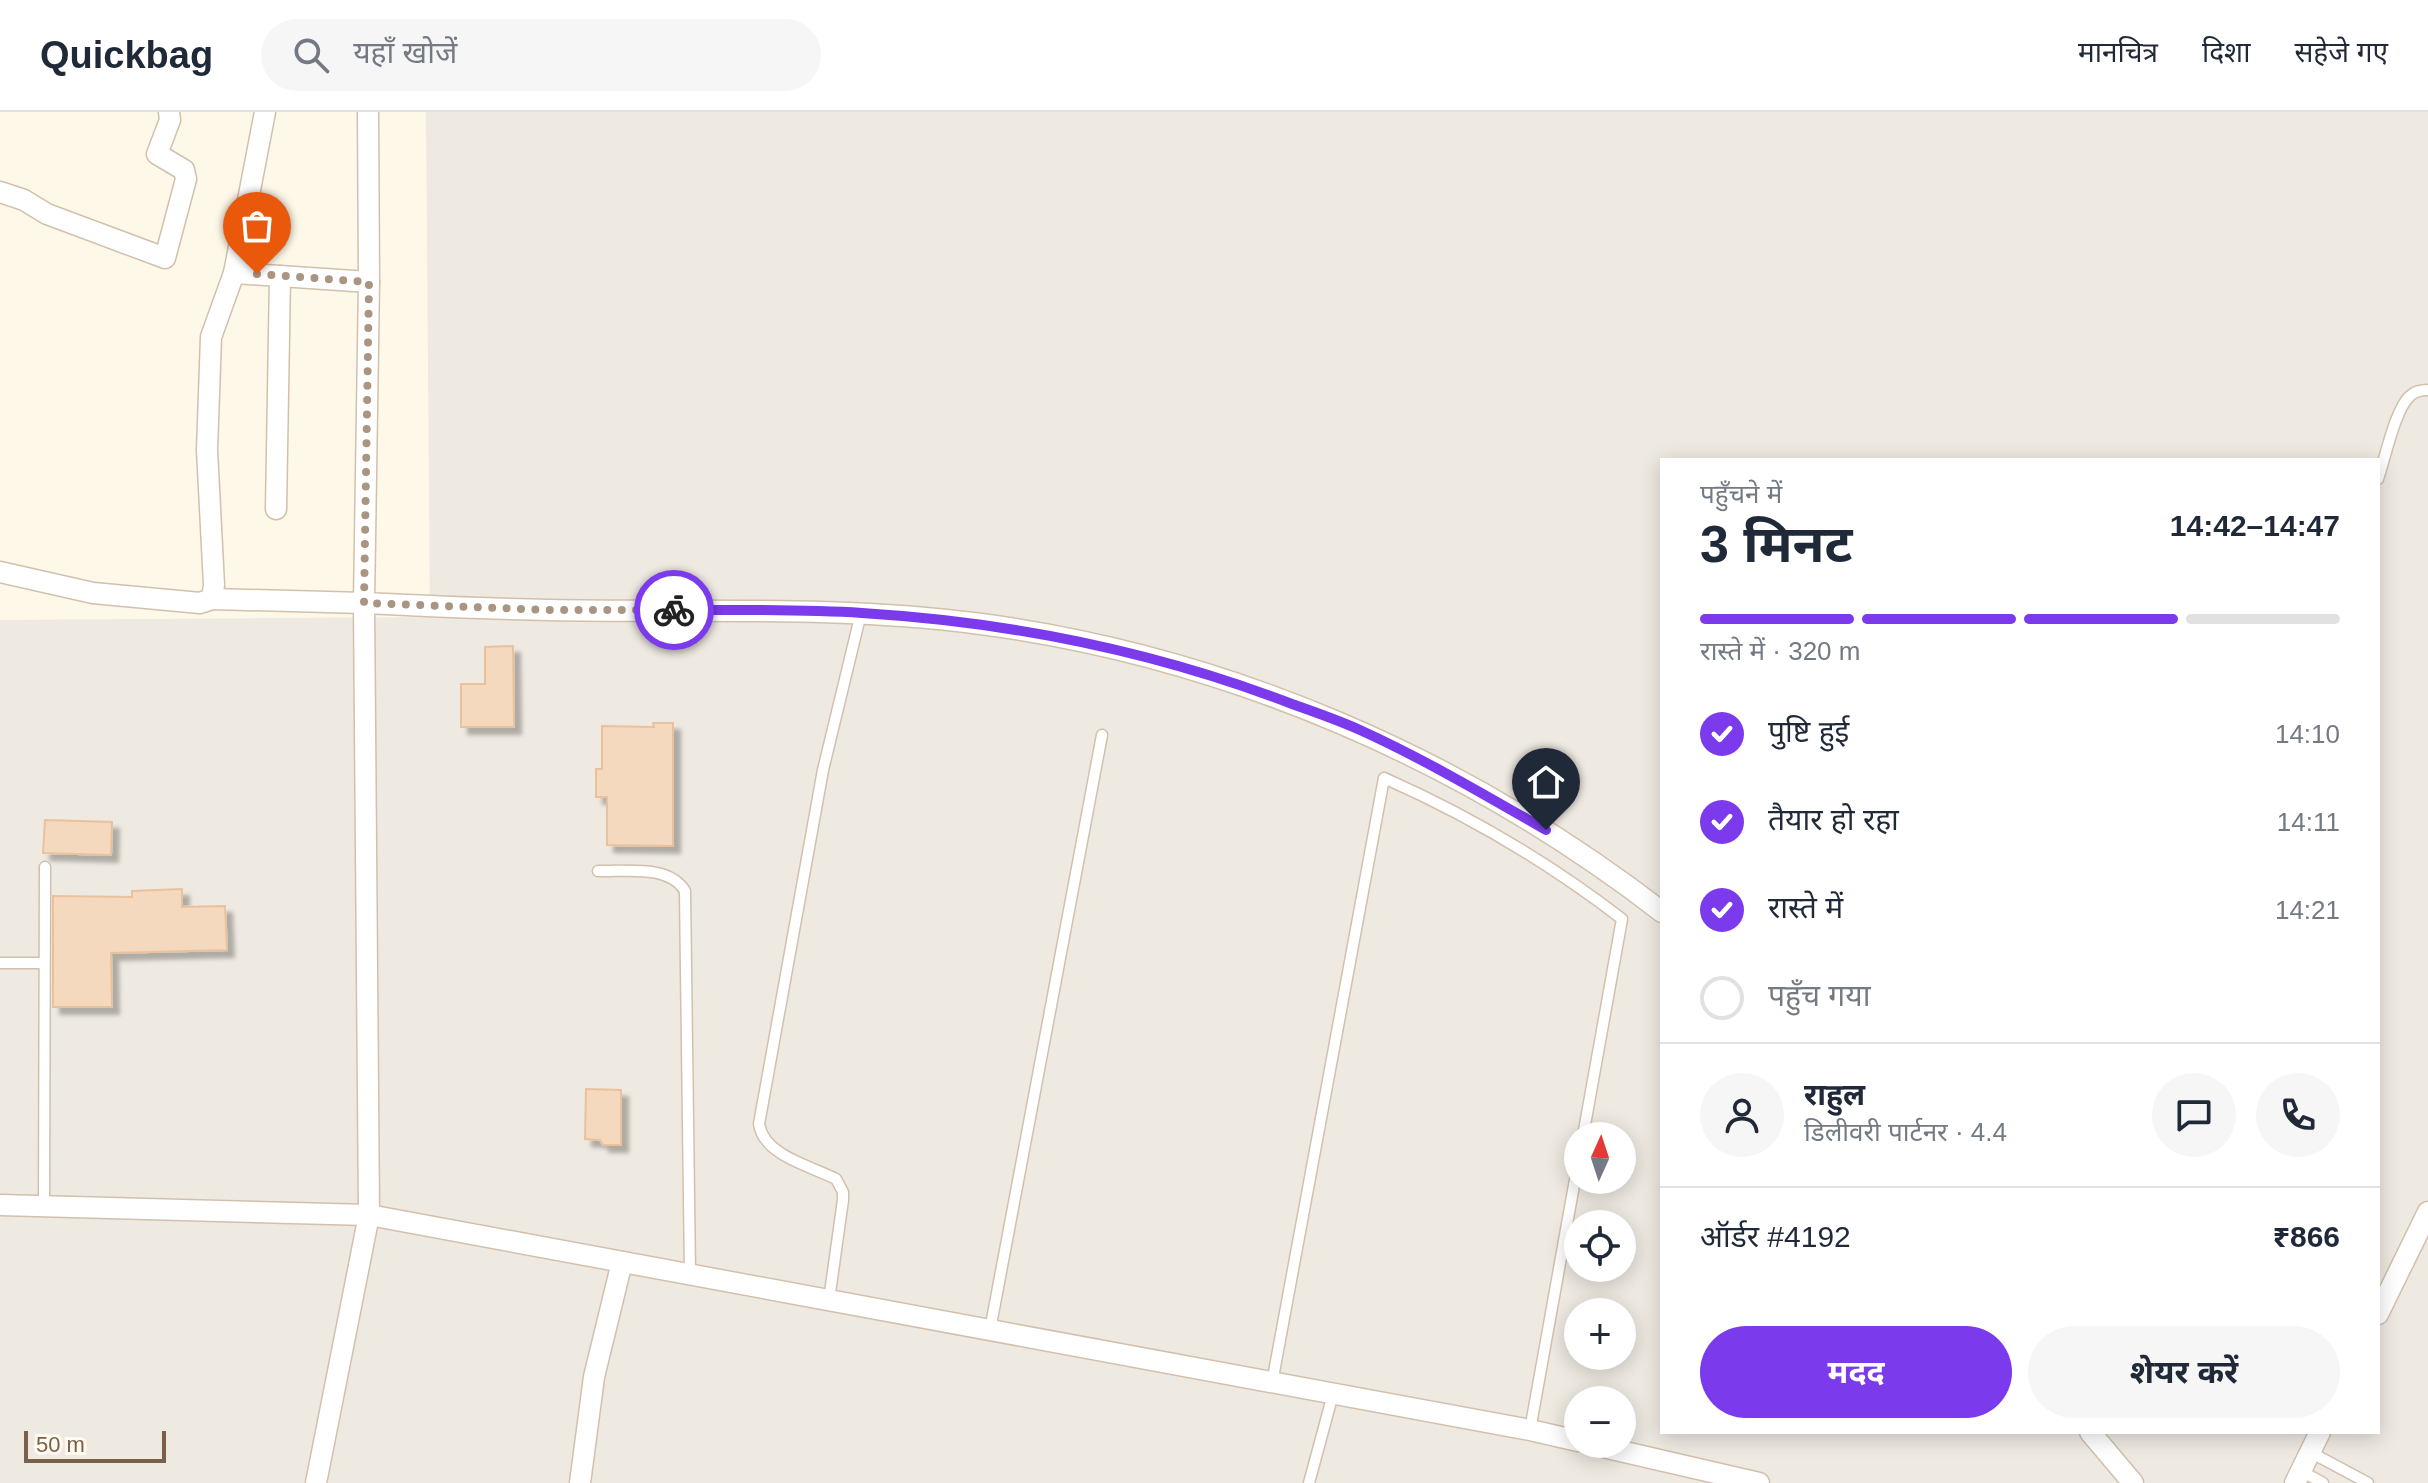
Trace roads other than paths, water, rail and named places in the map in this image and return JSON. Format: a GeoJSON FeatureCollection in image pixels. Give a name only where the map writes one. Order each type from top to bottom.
{"type":"FeatureCollection","features":[{"type":"Feature","properties":{"kind":"street"},"geometry":{"type":"LineString","coordinates":[[0,192],[24,200],[47,214],[165,258],[186,179],[184,170],[157,154],[170,120],[169,112]]}},
{"type":"Feature","properties":{"kind":"street"},"geometry":{"type":"LineString","coordinates":[[212,599],[214,585],[207,450],[211,337],[234,273],[265,112]]}},
{"type":"Feature","properties":{"kind":"street"},"geometry":{"type":"LineString","coordinates":[[316,1483],[369,1215],[364,603],[368,112]]}},
{"type":"Feature","properties":{"kind":"street"},"geometry":{"type":"LineString","coordinates":[[234,273],[369,282]]}},
{"type":"Feature","properties":{"kind":"street"},"geometry":{"type":"LineString","coordinates":[[276,509],[280,276]]}},
{"type":"Feature","properties":{"kind":"street"},"geometry":{"type":"LineString","coordinates":[[0,572],[93,593],[200,603],[212,599],[551,610],[861,613],[981,624],[1078,641],[1178,665],[1273,696],[1358,729],[1496,801],[1571,845],[1660,911]]}},
{"type":"Feature","properties":{"kind":"street"},"geometry":{"type":"LineString","coordinates":[[0,1205],[369,1215],[1564,1438]]}},
{"type":"Feature","properties":{"kind":"street"},"geometry":{"type":"LineString","coordinates":[[2380,1310],[2428,1212]]}},
{"type":"Feature","properties":{"kind":"street"},"geometry":{"type":"LineString","coordinates":[[580,1483],[594,1377],[622,1262]]}},
{"type":"Feature","properties":{"kind":"street"},"geometry":{"type":"LineString","coordinates":[[2092,1434],[2133,1483]]}},
{"type":"Feature","properties":{"kind":"street"},"geometry":{"type":"LineString","coordinates":[[2298,1477],[2319,1434]]}},
{"type":"Feature","properties":{"kind":"street"},"geometry":{"type":"LineString","coordinates":[[1636,1455],[1759,1483]]}},
{"type":"Feature","properties":{"kind":"lane"},"geometry":{"type":"LineString","coordinates":[[2380,473],[2402,407],[2410,396],[2428,390]]}},
{"type":"Feature","properties":{"kind":"lane"},"geometry":{"type":"LineString","coordinates":[[829,1300],[843,1200],[840,1185],[828,1175],[774,1149],[763,1138],[759,1124],[823,770],[861,613]]}},
{"type":"Feature","properties":{"kind":"lane"},"geometry":{"type":"LineString","coordinates":[[990,1330],[1102,735]]}},
{"type":"Feature","properties":{"kind":"lane"},"geometry":{"type":"LineString","coordinates":[[1272,1383],[1384,778],[1466,818],[1534,858],[1622,919],[1586,1122]]}},
{"type":"Feature","properties":{"kind":"lane"},"geometry":{"type":"LineString","coordinates":[[44,1206],[45,867]]}},
{"type":"Feature","properties":{"kind":"lane"},"geometry":{"type":"LineString","coordinates":[[598,871],[661,873],[680,881],[685,891],[690,1274]]}},
{"type":"Feature","properties":{"kind":"lane"},"geometry":{"type":"LineString","coordinates":[[0,963],[44,963]]}},
{"type":"Feature","properties":{"kind":"lane"},"geometry":{"type":"LineString","coordinates":[[1530,1430],[1572,1194]]}},
{"type":"Feature","properties":{"kind":"lane"},"geometry":{"type":"LineString","coordinates":[[1309,1483],[1333,1394]]}},
{"type":"Feature","properties":{"kind":"lane"},"geometry":{"type":"LineString","coordinates":[[2310,1452],[2368,1483]]}},
{"type":"Feature","properties":{"kind":"lane"},"geometry":{"type":"LineString","coordinates":[[2298,1477],[2323,1483]]}}]}
